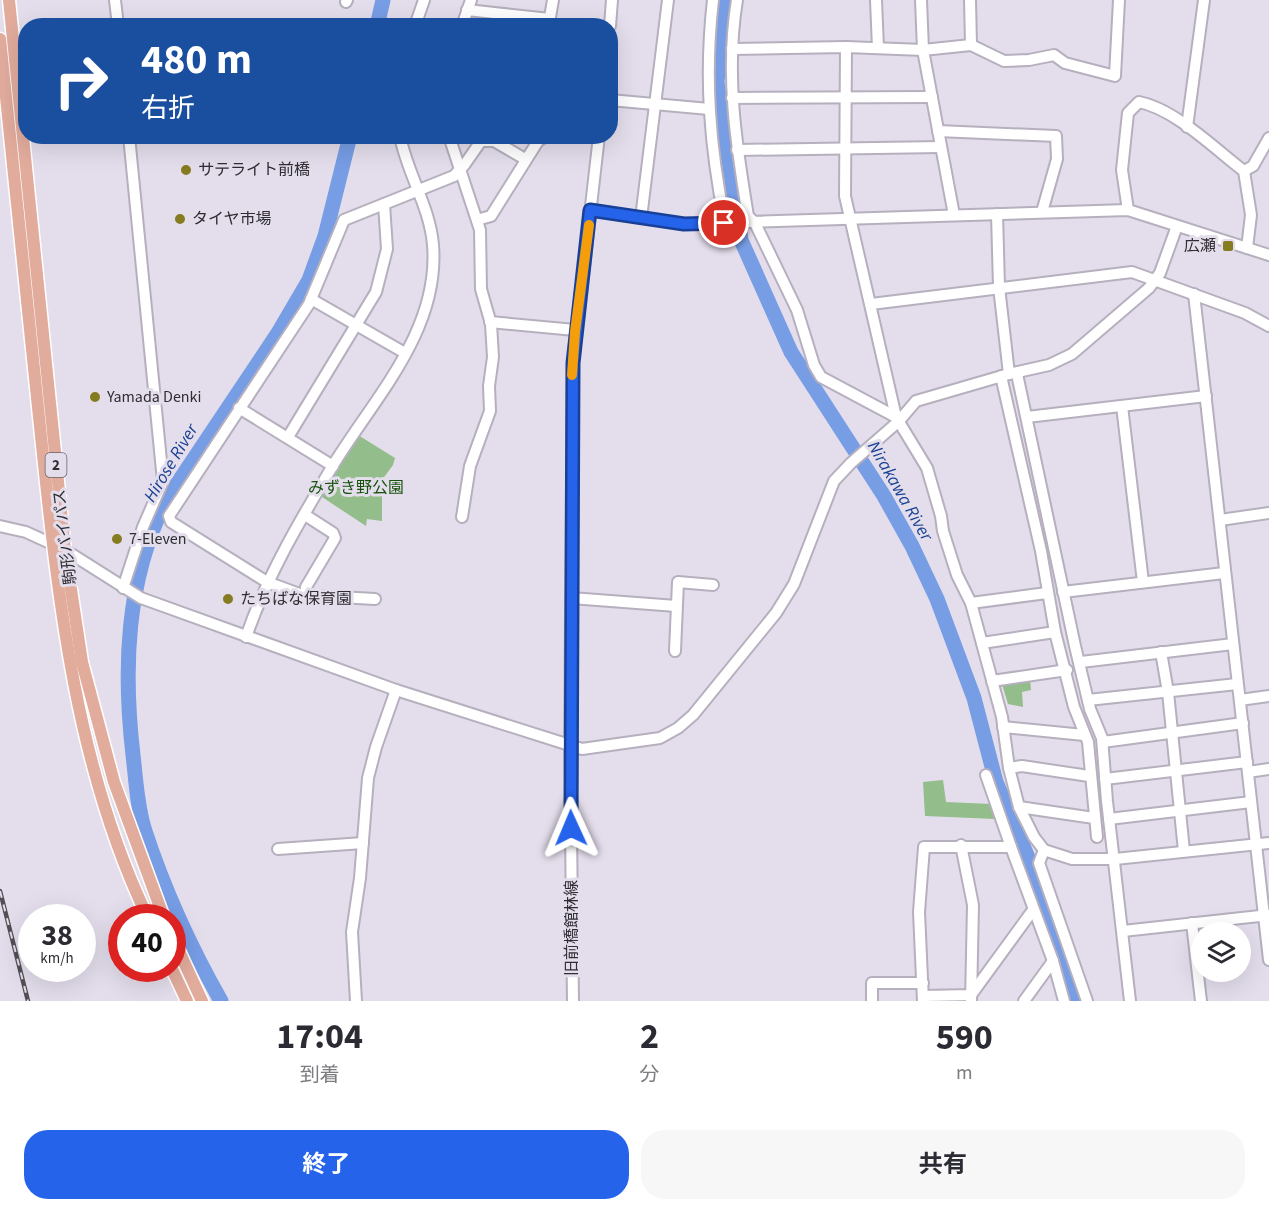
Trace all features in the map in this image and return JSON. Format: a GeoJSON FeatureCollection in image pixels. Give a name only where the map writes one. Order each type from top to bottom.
{"type":"FeatureCollection","features":[{"type":"Feature","properties":{"kind":"main road","name":"駒形バイパス"},"geometry":{"type":"LineString","coordinates":[[9,0],[18,83]]}},
{"type":"Feature","properties":{"kind":"main road","name":"駒形バイパス"},"geometry":{"type":"LineString","coordinates":[[0,39],[52,546],[69,660],[98,786],[143,904]]}},
{"type":"Feature","properties":{"kind":"main road","name":"駒形バイパス"},"geometry":{"type":"LineString","coordinates":[[25,144],[65,550],[82,662],[114,782],[159,904]]}},
{"type":"Feature","properties":{"kind":"main road"},"geometry":{"type":"LineString","coordinates":[[27,227],[25,206],[29,185]]}},
{"type":"Feature","properties":{"kind":"main road"},"geometry":{"type":"LineString","coordinates":[[186,966],[202,1001]]}},
{"type":"Feature","properties":{"kind":"main road"},"geometry":{"type":"LineString","coordinates":[[178,982],[187,1001]]}},
{"type":"Feature","properties":{"kind":"street"},"geometry":{"type":"LineString","coordinates":[[115,0],[117,18]]}},
{"type":"Feature","properties":{"kind":"street"},"geometry":{"type":"LineString","coordinates":[[418,18],[424,0]]}},
{"type":"Feature","properties":{"kind":"street"},"geometry":{"type":"LineString","coordinates":[[550,18],[553,0]]}},
{"type":"Feature","properties":{"kind":"street"},"geometry":{"type":"LineString","coordinates":[[611,18],[612,0]]}},
{"type":"Feature","properties":{"kind":"street"},"geometry":{"type":"LineString","coordinates":[[641,218],[668,0]]}},
{"type":"Feature","properties":{"kind":"street"},"geometry":{"type":"LineString","coordinates":[[713,0],[707,58],[709,109],[715,172],[726,223]]}},
{"type":"Feature","properties":{"kind":"street"},"geometry":{"type":"LineString","coordinates":[[737,0],[732,49],[732,98],[737,150],[750,223],[797,310],[814,365],[821,377],[897,419]]}},
{"type":"Feature","properties":{"kind":"street"},"geometry":{"type":"LineString","coordinates":[[876,0],[878,48]]}},
{"type":"Feature","properties":{"kind":"street"},"geometry":{"type":"LineString","coordinates":[[921,0],[923,50],[954,215]]}},
{"type":"Feature","properties":{"kind":"street"},"geometry":{"type":"LineString","coordinates":[[970,0],[971,45]]}},
{"type":"Feature","properties":{"kind":"street"},"geometry":{"type":"LineString","coordinates":[[732,49],[846,47],[923,50],[971,45],[1004,61],[1029,60],[1054,55],[1065,63],[1115,76],[1119,0]]}},
{"type":"Feature","properties":{"kind":"street"},"geometry":{"type":"LineString","coordinates":[[1187,127],[1204,0]]}},
{"type":"Feature","properties":{"kind":"street"},"geometry":{"type":"LineString","coordinates":[[469,5],[530,18]]}},
{"type":"Feature","properties":{"kind":"street"},"geometry":{"type":"LineString","coordinates":[[846,47],[845,196],[897,419],[927,468],[950,553],[971,603],[1004,727],[1009,768],[1019,807],[1034,837],[1044,850],[1072,859],[1115,859],[1269,843]]}},
{"type":"Feature","properties":{"kind":"street"},"geometry":{"type":"LineString","coordinates":[[732,98],[932,97]]}},
{"type":"Feature","properties":{"kind":"street"},"geometry":{"type":"LineString","coordinates":[[618,101],[709,109]]}},
{"type":"Feature","properties":{"kind":"street"},"geometry":{"type":"LineString","coordinates":[[1128,210],[1122,170],[1128,113],[1139,102],[1150,104],[1187,127],[1244,171],[1251,215],[1247,248]]}},
{"type":"Feature","properties":{"kind":"street"},"geometry":{"type":"LineString","coordinates":[[938,131],[1056,136],[1057,159],[1042,212]]}},
{"type":"Feature","properties":{"kind":"street"},"geometry":{"type":"LineString","coordinates":[[1244,171],[1253,166],[1269,138]]}},
{"type":"Feature","properties":{"kind":"street"},"geometry":{"type":"LineString","coordinates":[[125,589],[143,527],[163,482],[130,144]]}},
{"type":"Feature","properties":{"kind":"street"},"geometry":{"type":"LineString","coordinates":[[246,637],[267,582],[333,466],[405,353],[428,307],[433,277],[433,243],[429,221],[403,144]]}},
{"type":"Feature","properties":{"kind":"street"},"geometry":{"type":"LineString","coordinates":[[451,144],[477,220],[482,250],[481,289],[490,322],[493,357],[489,386],[490,411],[470,466],[462,517]]}},
{"type":"Feature","properties":{"kind":"street"},"geometry":{"type":"LineString","coordinates":[[375,599],[304,595],[267,582],[169,520],[181,495],[311,298],[340,224],[362,211],[454,176],[479,144]]}},
{"type":"Feature","properties":{"kind":"street"},"geometry":{"type":"LineString","coordinates":[[496,144],[525,159]]}},
{"type":"Feature","properties":{"kind":"street"},"geometry":{"type":"LineString","coordinates":[[477,220],[491,216],[535,144]]}},
{"type":"Feature","properties":{"kind":"street","name":"旧前橋館林線"},"geometry":{"type":"LineString","coordinates":[[573,1001],[570,744],[575,330],[598,144]]}},
{"type":"Feature","properties":{"kind":"street"},"geometry":{"type":"LineString","coordinates":[[737,150],[941,147]]}},
{"type":"Feature","properties":{"kind":"street"},"geometry":{"type":"LineString","coordinates":[[288,438],[376,292],[384,270],[388,238],[384,204]]}},
{"type":"Feature","properties":{"kind":"street"},"geometry":{"type":"LineString","coordinates":[[590,210],[684,224],[1128,210],[1269,255]]}},
{"type":"Feature","properties":{"kind":"street"},"geometry":{"type":"LineString","coordinates":[[997,214],[999,287],[1009,375],[1055,632],[1067,670],[1074,707],[1088,742],[1089,776],[1097,837]]}},
{"type":"Feature","properties":{"kind":"street"},"geometry":{"type":"LineString","coordinates":[[0,526],[26,532],[52,546],[65,550],[141,598],[396,690],[582,749],[660,738],[678,728],[693,715],[777,613],[794,584],[834,481],[850,463],[916,401],[1049,365],[1072,354],[1155,280],[1160,273],[1178,226]]}},
{"type":"Feature","properties":{"kind":"street"},"geometry":{"type":"LineString","coordinates":[[872,304],[1132,272],[1245,313],[1269,326]]}},
{"type":"Feature","properties":{"kind":"street"},"geometry":{"type":"LineString","coordinates":[[1194,294],[1255,844],[1266,915],[1269,960]]}},
{"type":"Feature","properties":{"kind":"street"},"geometry":{"type":"LineString","coordinates":[[311,298],[405,353]]}},
{"type":"Feature","properties":{"kind":"street"},"geometry":{"type":"LineString","coordinates":[[490,322],[575,330]]}},
{"type":"Feature","properties":{"kind":"street"},"geometry":{"type":"LineString","coordinates":[[1009,375],[1027,417],[1088,700],[1103,741],[1109,819],[1130,1001]]}},
{"type":"Feature","properties":{"kind":"street"},"geometry":{"type":"LineString","coordinates":[[1027,417],[1206,396]]}},
{"type":"Feature","properties":{"kind":"street"},"geometry":{"type":"LineString","coordinates":[[1122,406],[1143,582]]}},
{"type":"Feature","properties":{"kind":"street"},"geometry":{"type":"LineString","coordinates":[[239,408],[333,466]]}},
{"type":"Feature","properties":{"kind":"street"},"geometry":{"type":"LineString","coordinates":[[1220,520],[1269,513]]}},
{"type":"Feature","properties":{"kind":"street"},"geometry":{"type":"LineString","coordinates":[[304,595],[306,587],[335,538],[333,533],[305,515]]}},
{"type":"Feature","properties":{"kind":"street"},"geometry":{"type":"LineString","coordinates":[[1063,592],[1224,573]]}},
{"type":"Feature","properties":{"kind":"street"},"geometry":{"type":"LineString","coordinates":[[675,651],[678,582],[713,585]]}},
{"type":"Feature","properties":{"kind":"street"},"geometry":{"type":"LineString","coordinates":[[971,603],[1047,593]]}},
{"type":"Feature","properties":{"kind":"street"},"geometry":{"type":"LineString","coordinates":[[571,598],[676,606]]}},
{"type":"Feature","properties":{"kind":"street"},"geometry":{"type":"LineString","coordinates":[[982,644],[1055,632]]}},
{"type":"Feature","properties":{"kind":"street"},"geometry":{"type":"LineString","coordinates":[[1081,662],[1233,644]]}},
{"type":"Feature","properties":{"kind":"street"},"geometry":{"type":"LineString","coordinates":[[1161,652],[1168,692],[1184,851]]}},
{"type":"Feature","properties":{"kind":"street"},"geometry":{"type":"LineString","coordinates":[[992,681],[1067,670]]}},
{"type":"Feature","properties":{"kind":"street"},"geometry":{"type":"LineString","coordinates":[[1088,700],[1238,684]]}},
{"type":"Feature","properties":{"kind":"street"},"geometry":{"type":"LineString","coordinates":[[356,1001],[352,932],[368,778],[396,690]]}},
{"type":"Feature","properties":{"kind":"street"},"geometry":{"type":"LineString","coordinates":[[1240,700],[1269,696]]}},
{"type":"Feature","properties":{"kind":"street"},"geometry":{"type":"LineString","coordinates":[[1103,741],[1172,730],[1243,723]]}},
{"type":"Feature","properties":{"kind":"street"},"geometry":{"type":"LineString","coordinates":[[1004,727],[1084,735]]}},
{"type":"Feature","properties":{"kind":"street"},"geometry":{"type":"LineString","coordinates":[[1009,768],[1022,766],[1089,776]]}},
{"type":"Feature","properties":{"kind":"street"},"geometry":{"type":"LineString","coordinates":[[1105,779],[1176,771],[1247,767],[1269,770]]}},
{"type":"Feature","properties":{"kind":"street"},"geometry":{"type":"LineString","coordinates":[[986,775],[1053,961],[1064,1001]]}},
{"type":"Feature","properties":{"kind":"street"},"geometry":{"type":"LineString","coordinates":[[1109,819],[1251,802]]}},
{"type":"Feature","properties":{"kind":"street"},"geometry":{"type":"LineString","coordinates":[[1019,807],[1094,818]]}},
{"type":"Feature","properties":{"kind":"street"},"geometry":{"type":"LineString","coordinates":[[278,849],[363,843]]}},
{"type":"Feature","properties":{"kind":"street"},"geometry":{"type":"LineString","coordinates":[[971,998],[923,999],[919,912],[924,847],[961,845],[1011,847]]}},
{"type":"Feature","properties":{"kind":"street"},"geometry":{"type":"LineString","coordinates":[[961,845],[973,905],[971,998]]}},
{"type":"Feature","properties":{"kind":"street"},"geometry":{"type":"LineString","coordinates":[[1044,850],[1039,863],[1087,1001]]}},
{"type":"Feature","properties":{"kind":"street"},"geometry":{"type":"LineString","coordinates":[[971,998],[1033,910]]}},
{"type":"Feature","properties":{"kind":"street"},"geometry":{"type":"LineString","coordinates":[[1201,922],[1266,915]]}},
{"type":"Feature","properties":{"kind":"street"},"geometry":{"type":"LineString","coordinates":[[1123,931],[1191,923]]}},
{"type":"Feature","properties":{"kind":"street"},"geometry":{"type":"LineString","coordinates":[[1024,1001],[1053,961]]}},
{"type":"Feature","properties":{"kind":"street"},"geometry":{"type":"LineString","coordinates":[[1199,982],[1201,1001]]}},
{"type":"Feature","properties":{"kind":"street"},"geometry":{"type":"LineString","coordinates":[[872,1001],[872,983],[923,983]]}},
{"type":"Feature","properties":{"kind":"green space","name":"みずき野公園"},"geometry":{"type":"Polygon","coordinates":[[[358,435],[395,458],[393,465],[382,480],[382,521],[367,519],[366,526],[322,497],[358,435]]]}},
{"type":"Feature","properties":{"kind":"green space"},"geometry":{"type":"Polygon","coordinates":[[[1030,678],[1031,690],[1022,692],[1023,707],[1008,704],[1002,684],[1030,678]]]}},
{"type":"Feature","properties":{"kind":"green space"},"geometry":{"type":"Polygon","coordinates":[[[943,780],[946,802],[991,804],[995,819],[925,816],[923,782],[943,780]]]}},
{"type":"Feature","properties":{"kind":"waterway","name":"Hirose River"},"geometry":{"type":"LineString","coordinates":[[379,18],[383,0]]}},
{"type":"Feature","properties":{"kind":"waterway","name":"Nirakawa River"},"geometry":{"type":"LineString","coordinates":[[725,0],[717,82],[741,240],[791,352],[884,496],[912,546],[937,599],[974,698],[996,782],[1040,886],[1077,1001]]}},
{"type":"Feature","properties":{"kind":"waterway","name":"Hirose River"},"geometry":{"type":"LineString","coordinates":[[221,1001],[169,896],[152,853],[140,813],[128,690],[128,658],[135,594],[152,532],[165,502],[278,333],[309,280],[325,236],[348,144]]}},
{"type":"Feature","properties":{"kind":"railway"},"geometry":{"type":"LineString","coordinates":[[0,891],[28,1001]]}},
{"type":"Feature","properties":{"kind":"slow traffic"},"geometry":{"type":"LineString","coordinates":[[572,375],[575,332],[589,225]]}},
{"type":"Feature","properties":{"kind":"place","name":"サテライト前橋"},"geometry":{"type":"Point","coordinates":[186,170]}},
{"type":"Feature","properties":{"kind":"place","name":"タイヤ市場"},"geometry":{"type":"Point","coordinates":[180,219]}},
{"type":"Feature","properties":{"kind":"place","name":"広瀬"},"geometry":{"type":"Point","coordinates":[1228,246]}},
{"type":"Feature","properties":{"kind":"place","name":"Yamada Denki"},"geometry":{"type":"Point","coordinates":[95,397]}},
{"type":"Feature","properties":{"kind":"place","name":"7-Eleven"},"geometry":{"type":"Point","coordinates":[117,539]}},
{"type":"Feature","properties":{"kind":"place","name":"たちばな保育園"},"geometry":{"type":"Point","coordinates":[228,599]}},
{"type":"Feature","properties":{"kind":"route"},"geometry":{"type":"LineString","coordinates":[[571,828],[570,640],[573,363],[590,210],[684,224],[724,223]]}}]}
